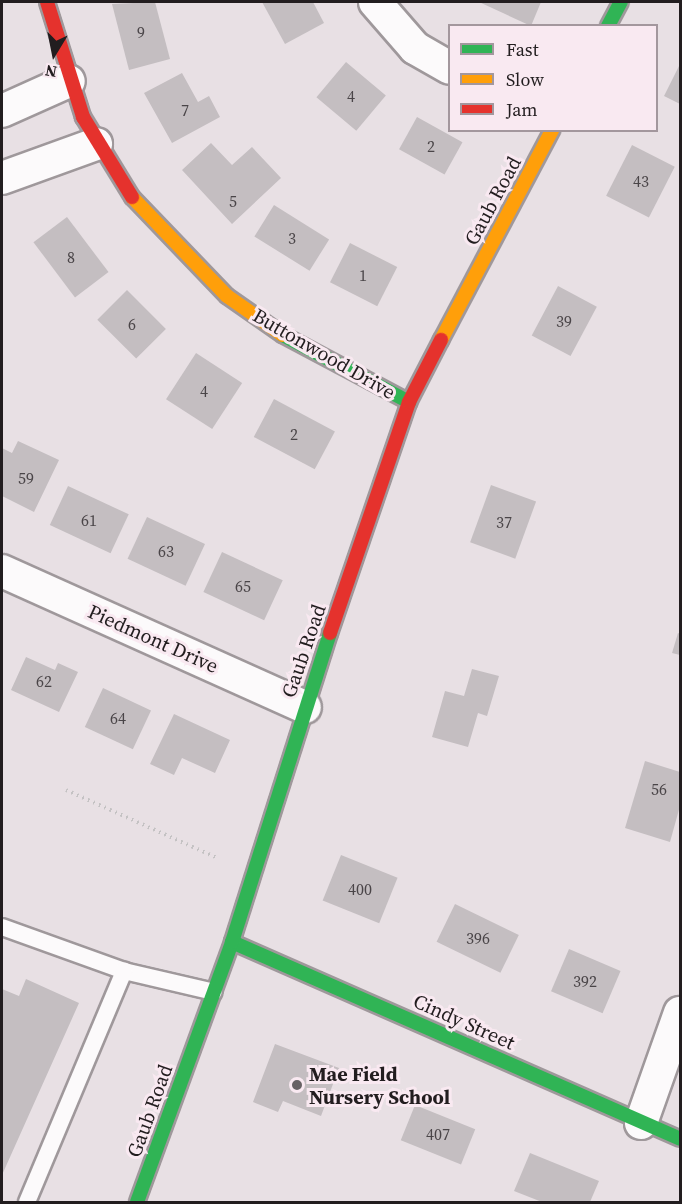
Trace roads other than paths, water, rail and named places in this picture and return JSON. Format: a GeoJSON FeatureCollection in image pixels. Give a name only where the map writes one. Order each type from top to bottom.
{"type":"FeatureCollection","features":[{"type":"Feature","properties":{"kind":"street","name":"Buttonwood Drive"},"geometry":{"type":"LineString","coordinates":[[47,2],[69,81],[96,144],[139,209],[227,296],[278,332],[409,402]]}},
{"type":"Feature","properties":{"kind":"street"},"geometry":{"type":"LineString","coordinates":[[375,2],[415,48],[448,67]]}},
{"type":"Feature","properties":{"kind":"street"},"geometry":{"type":"LineString","coordinates":[[609,24],[621,2]]}},
{"type":"Feature","properties":{"kind":"street"},"geometry":{"type":"LineString","coordinates":[[2,111],[69,81]]}},
{"type":"Feature","properties":{"kind":"street","name":"Gaub Road"},"geometry":{"type":"LineString","coordinates":[[137,1203],[232,942],[305,707],[409,402],[551,132]]}},
{"type":"Feature","properties":{"kind":"street"},"geometry":{"type":"LineString","coordinates":[[2,178],[96,144]]}},
{"type":"Feature","properties":{"kind":"street","name":"Piedmont Drive"},"geometry":{"type":"LineString","coordinates":[[2,571],[305,707]]}},
{"type":"Feature","properties":{"kind":"street","name":"Cindy Street"},"geometry":{"type":"LineString","coordinates":[[232,942],[681,1139]]}},
{"type":"Feature","properties":{"kind":"street"},"geometry":{"type":"LineString","coordinates":[[641,1123],[681,1013]]}},
{"type":"Feature","properties":{"kind":"lane"},"geometry":{"type":"LineString","coordinates":[[2,927],[124,971],[214,992]]}},
{"type":"Feature","properties":{"kind":"lane"},"geometry":{"type":"LineString","coordinates":[[27,1203],[124,971]]}},
{"type":"Feature","properties":{"kind":"place","name":"Mae Field Nursery School"},"geometry":{"type":"Point","coordinates":[297,1085]}}]}
